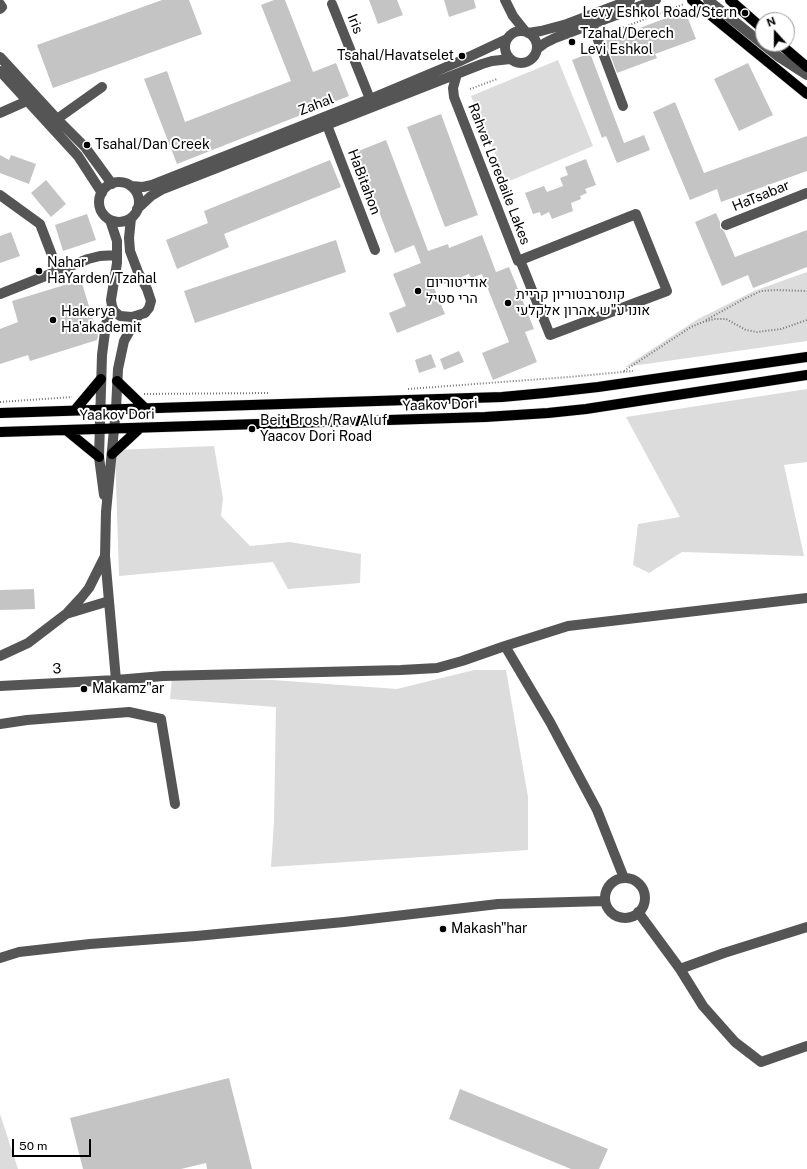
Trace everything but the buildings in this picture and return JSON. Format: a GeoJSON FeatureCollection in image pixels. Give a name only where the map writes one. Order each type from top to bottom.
{"type":"FeatureCollection","features":[{"type":"Feature","properties":{"kind":"main road"},"geometry":{"type":"LineString","coordinates":[[730,0],[755,22]]}},
{"type":"Feature","properties":{"kind":"main road"},"geometry":{"type":"LineString","coordinates":[[689,2],[807,94]]}},
{"type":"Feature","properties":{"kind":"main road"},"geometry":{"type":"LineString","coordinates":[[789,52],[807,67]]}},
{"type":"Feature","properties":{"kind":"main road","name":"Yaakov Dori"},"geometry":{"type":"LineString","coordinates":[[0,413],[116,408],[502,397],[546,394],[807,357]]}},
{"type":"Feature","properties":{"kind":"main road","name":"Yaakov Dori"},"geometry":{"type":"LineString","coordinates":[[0,432],[469,418],[548,413],[601,407],[807,375]]}},
{"type":"Feature","properties":{"kind":"main road"},"geometry":{"type":"LineString","coordinates":[[75,410],[101,379]]}},
{"type":"Feature","properties":{"kind":"main road"},"geometry":{"type":"LineString","coordinates":[[117,381],[145,408]]}},
{"type":"Feature","properties":{"kind":"main road"},"geometry":{"type":"LineString","coordinates":[[112,454],[140,428]]}},
{"type":"Feature","properties":{"kind":"main road"},"geometry":{"type":"LineString","coordinates":[[66,430],[99,457]]}},
{"type":"Feature","properties":{"kind":"street"},"geometry":{"type":"LineString","coordinates":[[508,37],[517,31],[542,31],[567,24],[630,0]]}},
{"type":"Feature","properties":{"kind":"street"},"geometry":{"type":"LineString","coordinates":[[506,2],[510,24],[505,47],[510,59],[517,62],[528,61],[534,56],[537,49],[545,43],[656,0]]}},
{"type":"Feature","properties":{"kind":"street"},"geometry":{"type":"LineString","coordinates":[[708,0],[774,53],[807,75]]}},
{"type":"Feature","properties":{"kind":"street"},"geometry":{"type":"LineString","coordinates":[[506,2],[513,16],[526,32],[535,39],[537,49]]}},
{"type":"Feature","properties":{"kind":"street"},"geometry":{"type":"LineString","coordinates":[[0,4],[2,7],[0,9]]}},
{"type":"Feature","properties":{"kind":"street","name":"Iris"},"geometry":{"type":"LineString","coordinates":[[332,4],[370,99]]}},
{"type":"Feature","properties":{"kind":"street"},"geometry":{"type":"LineString","coordinates":[[592,24],[622,106]]}},
{"type":"Feature","properties":{"kind":"street","name":"Zahal"},"geometry":{"type":"LineString","coordinates":[[131,186],[143,187],[152,184],[370,99],[458,62],[508,37]]}},
{"type":"Feature","properties":{"kind":"street"},"geometry":{"type":"LineString","coordinates":[[0,57],[85,147],[112,184]]}},
{"type":"Feature","properties":{"kind":"street","name":"Zahal"},"geometry":{"type":"LineString","coordinates":[[137,209],[151,196],[163,189],[457,74],[492,61],[510,59]]}},
{"type":"Feature","properties":{"kind":"street"},"geometry":{"type":"LineString","coordinates":[[0,71],[78,156],[102,193]]}},
{"type":"Feature","properties":{"kind":"street","name":"Rahvat Loredaile Lakes"},"geometry":{"type":"LineString","coordinates":[[457,74],[453,88],[454,97],[519,260],[550,335],[667,291],[636,214],[519,260]]}},
{"type":"Feature","properties":{"kind":"street","name":"Rahvat Loredaile Lakes"},"geometry":{"type":"LineString","coordinates":[[435,83],[442,86],[454,97]]}},
{"type":"Feature","properties":{"kind":"street"},"geometry":{"type":"LineString","coordinates":[[57,119],[102,87]]}},
{"type":"Feature","properties":{"kind":"street"},"geometry":{"type":"LineString","coordinates":[[0,113],[27,101]]}},
{"type":"Feature","properties":{"kind":"street","name":"HaBitahon"},"geometry":{"type":"LineString","coordinates":[[326,125],[375,250]]}},
{"type":"Feature","properties":{"kind":"street"},"geometry":{"type":"LineString","coordinates":[[110,220],[117,241],[117,255],[111,300],[112,306],[114,311],[120,316],[138,316],[149,308],[151,301],[130,251],[129,238],[131,218],[137,209],[139,203],[138,197],[131,186],[125,184],[112,184],[106,188],[102,193],[99,205],[105,216],[110,220],[121,222],[131,218]]}},
{"type":"Feature","properties":{"kind":"street","name":"HaTsabar"},"geometry":{"type":"LineString","coordinates":[[726,225],[807,193]]}},
{"type":"Feature","properties":{"kind":"street"},"geometry":{"type":"LineString","coordinates":[[0,195],[40,224],[58,272]]}},
{"type":"Feature","properties":{"kind":"street"},"geometry":{"type":"LineString","coordinates":[[0,294],[88,259],[100,256],[117,255]]}},
{"type":"Feature","properties":{"kind":"street"},"geometry":{"type":"LineString","coordinates":[[106,512],[99,457],[100,409],[106,324],[112,306]]}},
{"type":"Feature","properties":{"kind":"street"},"geometry":{"type":"LineString","coordinates":[[116,680],[105,556],[106,512],[116,408],[118,369],[124,341],[138,316]]}},
{"type":"Feature","properties":{"kind":"street"},"geometry":{"type":"LineString","coordinates":[[0,656],[28,643],[66,614],[89,588],[105,556]]}},
{"type":"Feature","properties":{"kind":"street","name":"3"},"geometry":{"type":"LineString","coordinates":[[0,686],[164,676],[437,668],[568,626],[807,598]]}},
{"type":"Feature","properties":{"kind":"street"},"geometry":{"type":"LineString","coordinates":[[66,614],[109,601]]}},
{"type":"Feature","properties":{"kind":"street"},"geometry":{"type":"LineString","coordinates":[[505,646],[550,722],[597,810],[624,878]]}},
{"type":"Feature","properties":{"kind":"street"},"geometry":{"type":"LineString","coordinates":[[0,724],[27,720],[128,712],[161,720],[175,804]]}},
{"type":"Feature","properties":{"kind":"street"},"geometry":{"type":"LineString","coordinates":[[624,878],[636,882],[641,886],[644,892],[643,906],[638,912],[628,917],[616,915],[607,907],[605,901],[607,888],[611,883],[617,879],[624,878]]}},
{"type":"Feature","properties":{"kind":"street"},"geometry":{"type":"LineString","coordinates":[[0,958],[19,952],[90,944],[344,922],[498,904],[605,901]]}},
{"type":"Feature","properties":{"kind":"street"},"geometry":{"type":"LineString","coordinates":[[638,912],[680,969],[703,1006],[735,1042],[761,1062],[807,1046]]}},
{"type":"Feature","properties":{"kind":"street"},"geometry":{"type":"LineString","coordinates":[[680,969],[724,953],[807,927]]}},
{"type":"Feature","properties":{"kind":"path"},"geometry":{"type":"LineString","coordinates":[[609,33],[689,2]]}},
{"type":"Feature","properties":{"kind":"path"},"geometry":{"type":"LineString","coordinates":[[470,89],[496,79]]}},
{"type":"Feature","properties":{"kind":"path"},"geometry":{"type":"LineString","coordinates":[[623,372],[691,327],[761,291],[807,291]]}},
{"type":"Feature","properties":{"kind":"path"},"geometry":{"type":"LineString","coordinates":[[703,322],[714,319],[726,319],[746,330],[757,332],[781,329],[807,320]]}},
{"type":"Feature","properties":{"kind":"path"},"geometry":{"type":"LineString","coordinates":[[406,389],[569,377],[638,370]]}},
{"type":"Feature","properties":{"kind":"path"},"geometry":{"type":"LineString","coordinates":[[131,394],[273,393]]}},
{"type":"Feature","properties":{"kind":"path"},"geometry":{"type":"LineString","coordinates":[[0,402],[88,396]]}},
{"type":"Feature","properties":{"kind":"shaded area"},"geometry":{"type":"Polygon","coordinates":[[[558,60],[593,146],[507,182],[471,96],[558,60]]]}},
{"type":"Feature","properties":{"kind":"shaded area"},"geometry":{"type":"Polygon","coordinates":[[[807,272],[807,341],[625,367],[698,319],[754,291],[807,272]]]}},
{"type":"Feature","properties":{"kind":"shaded area"},"geometry":{"type":"Polygon","coordinates":[[[807,389],[807,462],[784,465],[804,556],[682,552],[649,573],[633,565],[638,524],[680,517],[626,417],[807,389]]]}},
{"type":"Feature","properties":{"kind":"shaded area"},"geometry":{"type":"Polygon","coordinates":[[[214,446],[223,498],[221,516],[250,546],[290,542],[361,554],[360,583],[288,589],[273,562],[119,576],[115,450],[214,446]]]}},
{"type":"Feature","properties":{"kind":"shaded area"},"geometry":{"type":"Polygon","coordinates":[[[474,670],[506,670],[528,797],[528,850],[271,867],[274,822],[276,707],[170,699],[172,678],[273,680],[397,689],[474,670]]]}},
{"type":"Feature","properties":{"kind":"shaded area"},"geometry":{"type":"Polygon","coordinates":[[[0,1114],[18,1169],[0,1169],[0,1114]]]}},
{"type":"Feature","properties":{"kind":"place","name":"Levy Eshkol Road/Stern"},"geometry":{"type":"Point","coordinates":[745,13]}},
{"type":"Feature","properties":{"kind":"place","name":"Tzahal/Derech Levi Eshkol"},"geometry":{"type":"Point","coordinates":[572,42]}},
{"type":"Feature","properties":{"kind":"place","name":"Tsahal/Havatselet"},"geometry":{"type":"Point","coordinates":[462,56]}},
{"type":"Feature","properties":{"kind":"place","name":"Tsahal/Dan Creek"},"geometry":{"type":"Point","coordinates":[87,145]}},
{"type":"Feature","properties":{"kind":"place","name":"Nahar HaYarden/Tzahal"},"geometry":{"type":"Point","coordinates":[39,271]}},
{"type":"Feature","properties":{"kind":"place","name":"אודיטוריום הרי סטיל"},"geometry":{"type":"Point","coordinates":[418,291]}},
{"type":"Feature","properties":{"kind":"place","name":"קונסרבטוריון קריית אונו ע\"ש אהרון אלקלעי"},"geometry":{"type":"Point","coordinates":[508,303]}},
{"type":"Feature","properties":{"kind":"place","name":"Hakerya Ha'akademit"},"geometry":{"type":"Point","coordinates":[53,320]}},
{"type":"Feature","properties":{"kind":"place","name":"Beit Brosh/Rav Aluf Yaacov Dori Road"},"geometry":{"type":"Point","coordinates":[252,429]}},
{"type":"Feature","properties":{"kind":"place","name":"Makamz\"ar"},"geometry":{"type":"Point","coordinates":[84,689]}},
{"type":"Feature","properties":{"kind":"place","name":"Makash\"har"},"geometry":{"type":"Point","coordinates":[443,929]}}]}
